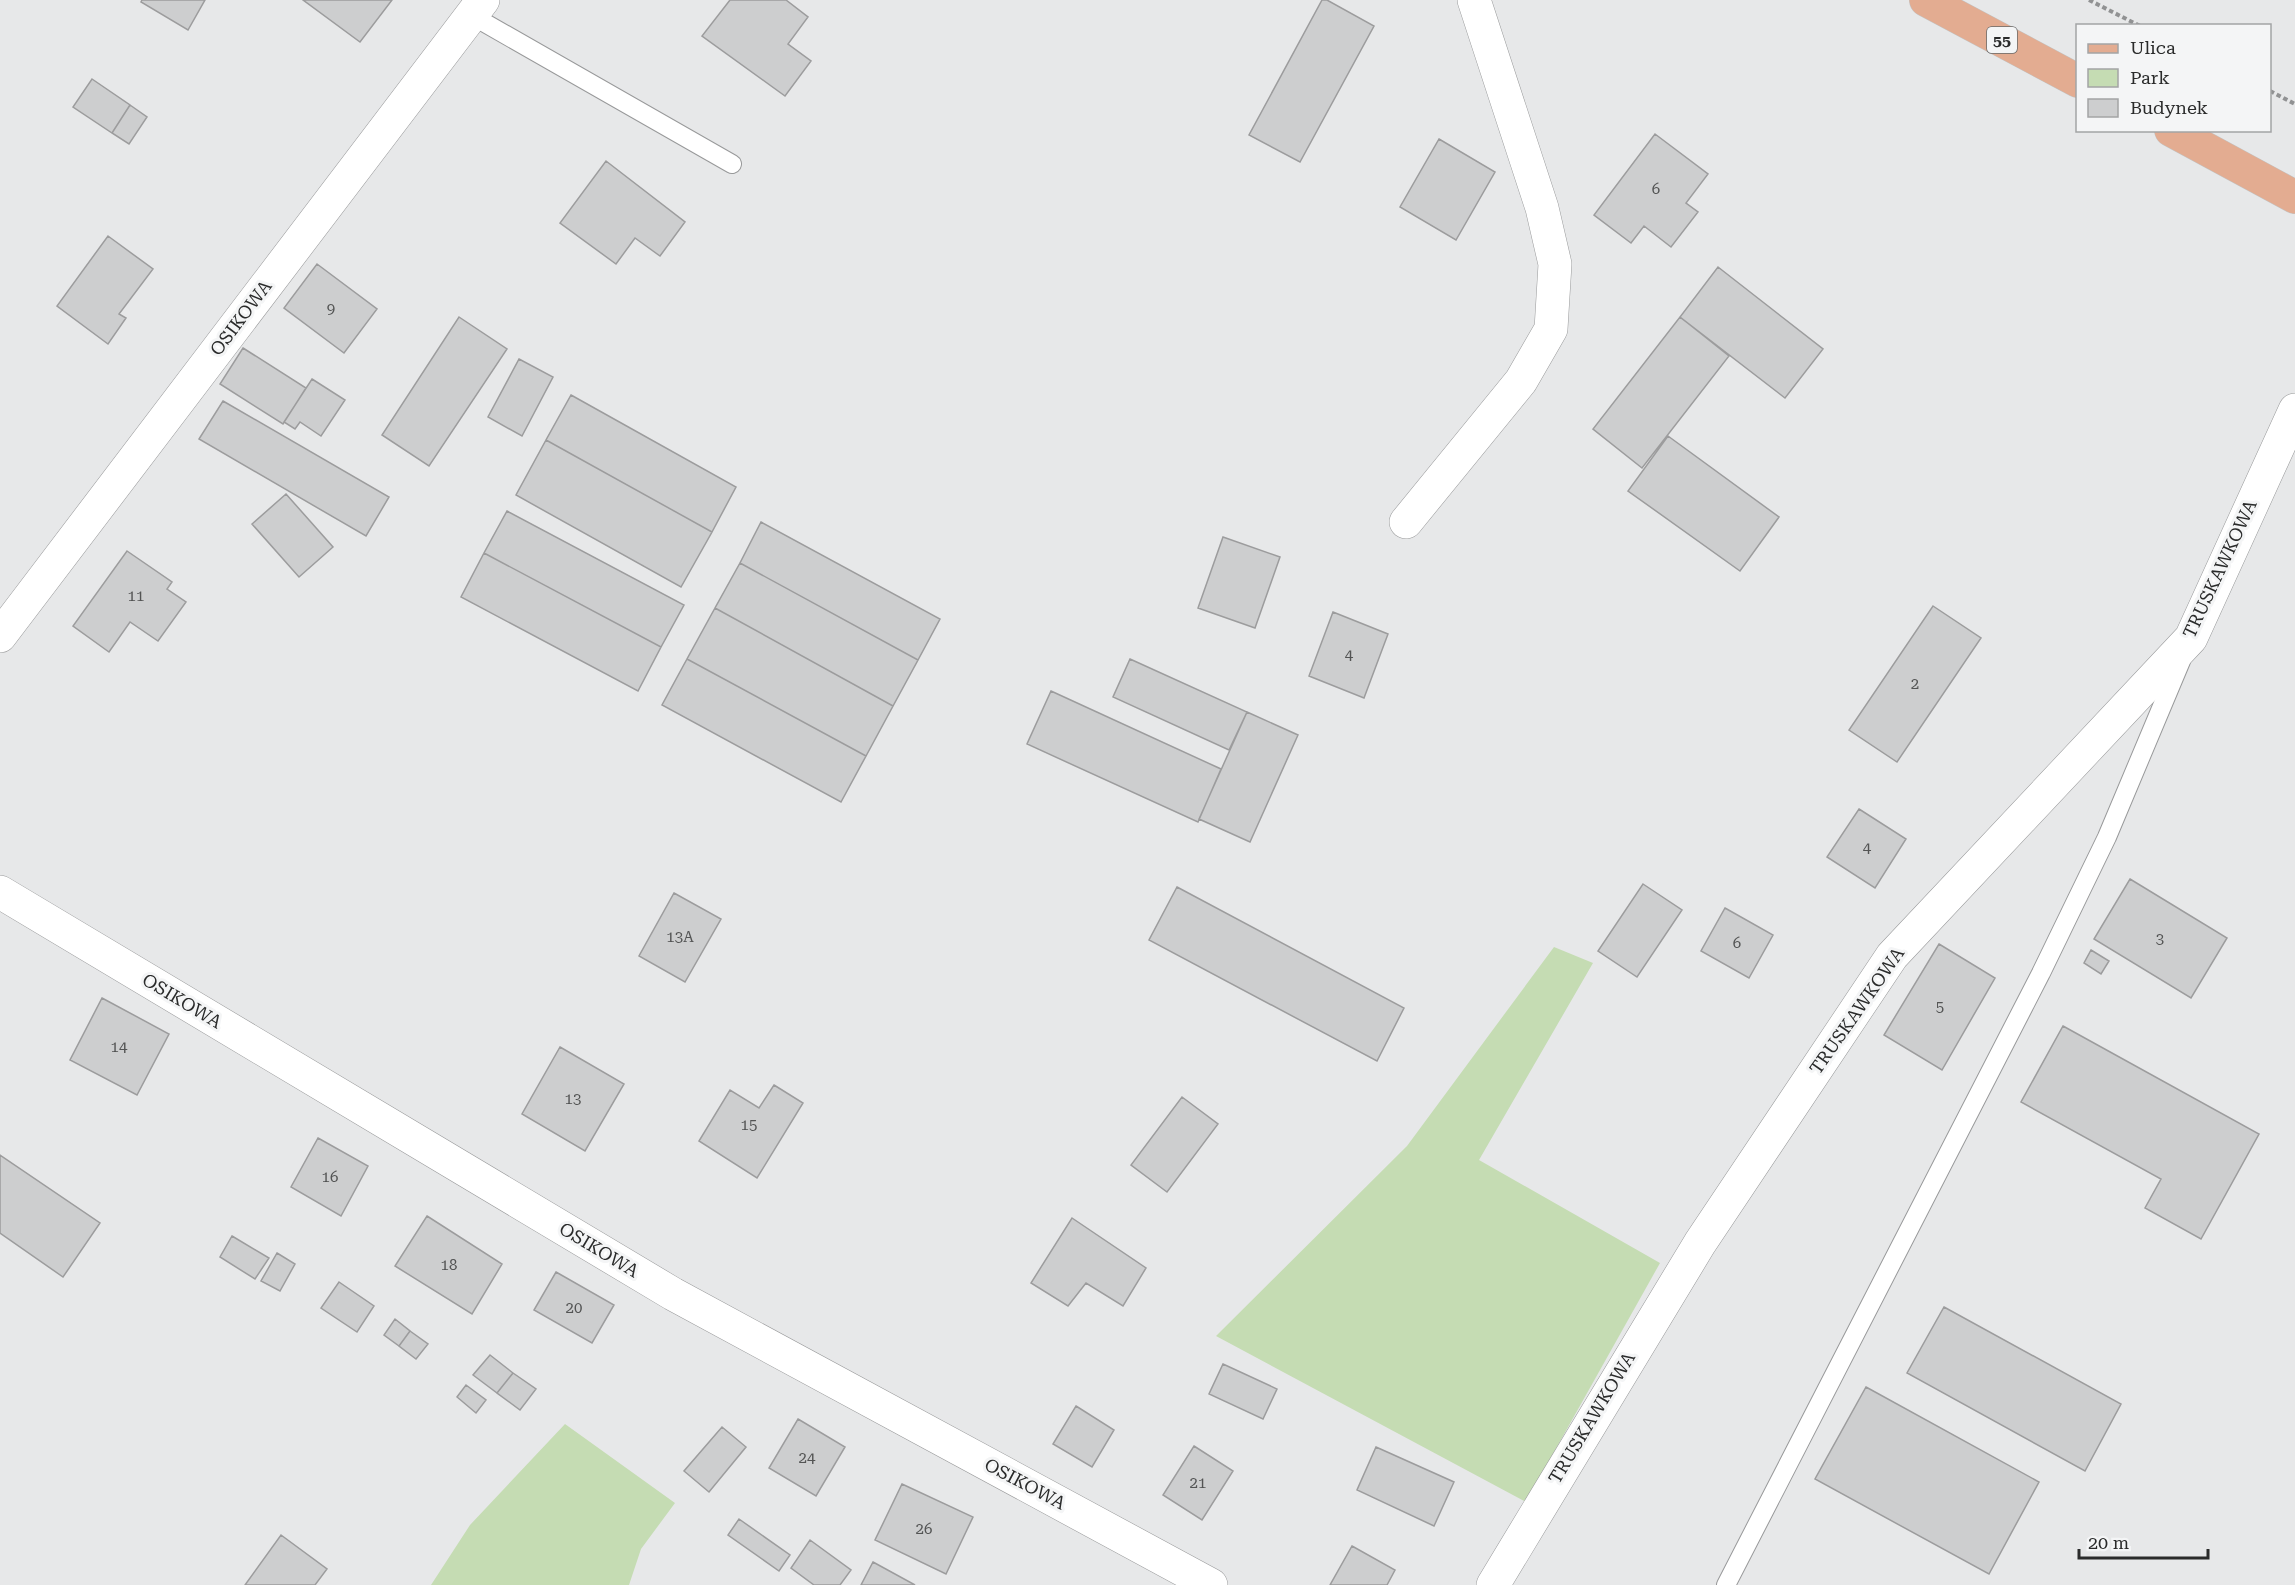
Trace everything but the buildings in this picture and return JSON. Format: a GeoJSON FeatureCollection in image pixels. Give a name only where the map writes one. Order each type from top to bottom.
{"type":"FeatureCollection","features":[{"type":"Feature","properties":{"kind":"main road","name":"55"},"geometry":{"type":"LineString","coordinates":[[1926,0],[2076,80]]}},
{"type":"Feature","properties":{"kind":"main road"},"geometry":{"type":"LineString","coordinates":[[2175,132],[2295,197]]}},
{"type":"Feature","properties":{"kind":"street"},"geometry":{"type":"LineString","coordinates":[[1406,522],[1521,381],[1551,330],[1555,264],[1547,230],[1474,0]]}},
{"type":"Feature","properties":{"kind":"street","name":"OSIKOWA"},"geometry":{"type":"LineString","coordinates":[[0,636],[477,8]]}},
{"type":"Feature","properties":{"kind":"street","name":"TRUSKAWKOWA"},"geometry":{"type":"LineString","coordinates":[[1493,1585],[1700,1243],[1892,956],[2191,638],[2295,410]]}},
{"type":"Feature","properties":{"kind":"street","name":"OSIKOWA"},"geometry":{"type":"LineString","coordinates":[[0,892],[673,1294],[1211,1585]]}},
{"type":"Feature","properties":{"kind":"lane"},"geometry":{"type":"LineString","coordinates":[[477,8],[732,164]]}},
{"type":"Feature","properties":{"kind":"lane"},"geometry":{"type":"LineString","coordinates":[[1726,1585],[2046,963],[2107,837],[2191,638]]}},
{"type":"Feature","properties":{"kind":"path"},"geometry":{"type":"LineString","coordinates":[[2089,0],[2136,24]]}},
{"type":"Feature","properties":{"kind":"path"},"geometry":{"type":"LineString","coordinates":[[2271,92],[2295,104]]}},
{"type":"Feature","properties":{"kind":"green space"},"geometry":{"type":"Polygon","coordinates":[[[1554,947],[1593,963],[1479,1160],[1660,1263],[1526,1502],[1216,1336],[1407,1146],[1554,947]]]}},
{"type":"Feature","properties":{"kind":"green space"},"geometry":{"type":"Polygon","coordinates":[[[565,1424],[675,1503],[641,1549],[629,1585],[431,1585],[470,1525],[565,1424]]]}}]}
